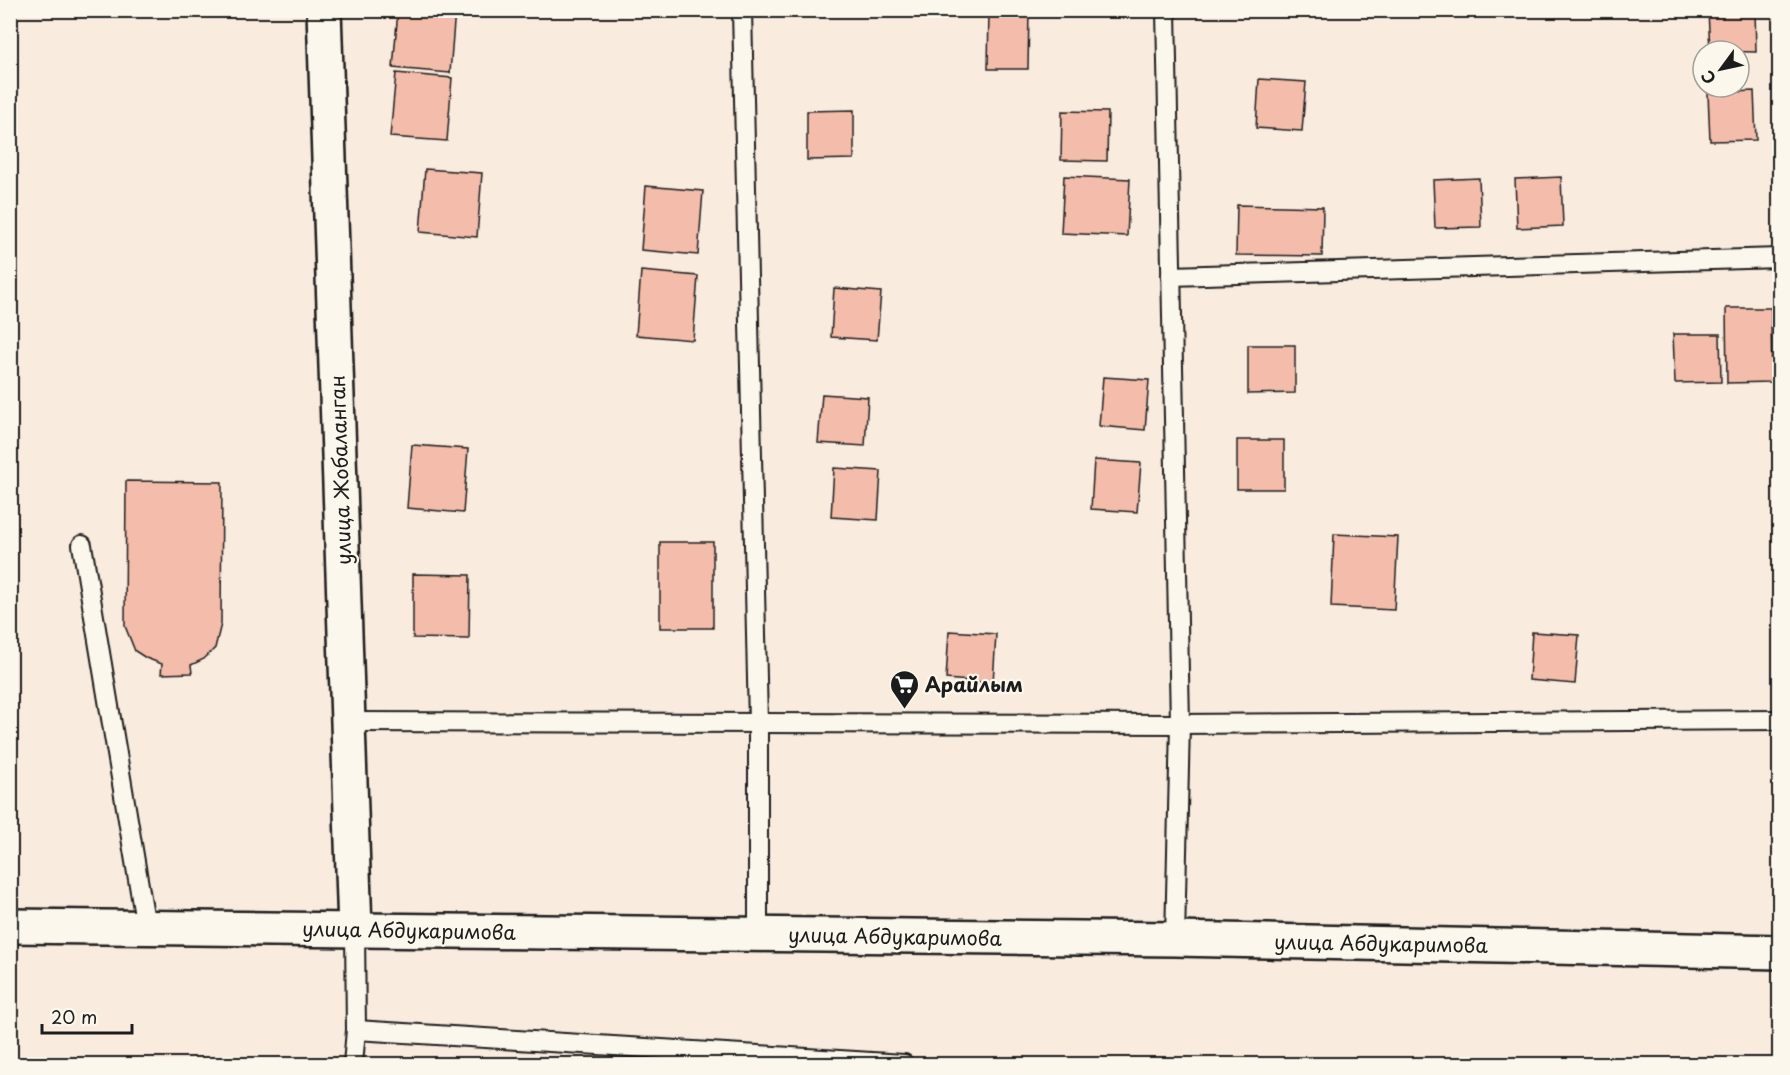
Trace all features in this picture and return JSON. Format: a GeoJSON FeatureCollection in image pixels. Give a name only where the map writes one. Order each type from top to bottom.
{"type":"FeatureCollection","features":[{"type":"Feature","properties":{"kind":"main road","name":"улица Жобаланган"},"geometry":{"type":"LineString","coordinates":[[324,10],[355,930]]}},
{"type":"Feature","properties":{"kind":"main road","name":"улица Абдукаримова"},"geometry":{"type":"LineString","coordinates":[[10,926],[1175,939],[1779,952]]}},
{"type":"Feature","properties":{"kind":"lane"},"geometry":{"type":"LineString","coordinates":[[742,10],[758,723],[758,934]]}},
{"type":"Feature","properties":{"kind":"lane"},"geometry":{"type":"LineString","coordinates":[[1166,10],[1180,724],[1175,939]]}},
{"type":"Feature","properties":{"kind":"lane"},"geometry":{"type":"LineString","coordinates":[[1171,276],[1779,258]]}},
{"type":"Feature","properties":{"kind":"lane"},"geometry":{"type":"LineString","coordinates":[[82,544],[146,927]]}},
{"type":"Feature","properties":{"kind":"lane"},"geometry":{"type":"LineString","coordinates":[[349,722],[1180,724],[1779,720]]}},
{"type":"Feature","properties":{"kind":"lane"},"geometry":{"type":"LineString","coordinates":[[353,1065],[356,1030],[355,930]]}},
{"type":"Feature","properties":{"kind":"lane"},"geometry":{"type":"LineString","coordinates":[[356,1030],[904,1065]]}},
{"type":"Feature","properties":{"kind":"building"},"geometry":{"type":"Polygon","coordinates":[[[398,10],[455,10],[450,73],[393,68],[398,10]]]}},
{"type":"Feature","properties":{"kind":"building"},"geometry":{"type":"Polygon","coordinates":[[[989,10],[1029,10],[1028,69],[988,69],[989,10]]]}},
{"type":"Feature","properties":{"kind":"building"},"geometry":{"type":"Polygon","coordinates":[[[1708,10],[1755,10],[1756,52],[1751,52],[1751,39],[1709,39],[1708,10]]]}},
{"type":"Feature","properties":{"kind":"building"},"geometry":{"type":"Polygon","coordinates":[[[396,73],[452,78],[447,141],[390,137],[396,73]]]}},
{"type":"Feature","properties":{"kind":"building"},"geometry":{"type":"Polygon","coordinates":[[[1259,79],[1306,82],[1302,131],[1256,128],[1259,79]]]}},
{"type":"Feature","properties":{"kind":"building"},"geometry":{"type":"Polygon","coordinates":[[[1751,91],[1754,91],[1756,140],[1710,141],[1708,99],[1751,99],[1751,91]]]}},
{"type":"Feature","properties":{"kind":"building"},"geometry":{"type":"Polygon","coordinates":[[[854,110],[854,159],[807,160],[807,111],[854,110]]]}},
{"type":"Feature","properties":{"kind":"building"},"geometry":{"type":"Polygon","coordinates":[[[1062,111],[1108,112],[1107,161],[1061,160],[1062,111]]]}},
{"type":"Feature","properties":{"kind":"building"},"geometry":{"type":"Polygon","coordinates":[[[425,169],[482,173],[477,237],[420,232],[425,169]]]}},
{"type":"Feature","properties":{"kind":"building"},"geometry":{"type":"Polygon","coordinates":[[[1064,176],[1130,179],[1127,236],[1061,233],[1064,176]]]}},
{"type":"Feature","properties":{"kind":"building"},"geometry":{"type":"Polygon","coordinates":[[[1561,177],[1563,226],[1517,228],[1515,179],[1561,177]]]}},
{"type":"Feature","properties":{"kind":"building"},"geometry":{"type":"Polygon","coordinates":[[[1479,178],[1481,227],[1435,228],[1433,180],[1479,178]]]}},
{"type":"Feature","properties":{"kind":"building"},"geometry":{"type":"Polygon","coordinates":[[[646,186],[703,191],[698,255],[641,250],[646,186]]]}},
{"type":"Feature","properties":{"kind":"building"},"geometry":{"type":"Polygon","coordinates":[[[1237,205],[1323,207],[1322,256],[1236,255],[1237,205]]]}},
{"type":"Feature","properties":{"kind":"building"},"geometry":{"type":"Polygon","coordinates":[[[641,271],[698,276],[693,340],[636,335],[641,271]]]}},
{"type":"Feature","properties":{"kind":"building"},"geometry":{"type":"Polygon","coordinates":[[[834,288],[881,292],[877,340],[831,337],[834,288]]]}},
{"type":"Feature","properties":{"kind":"building"},"geometry":{"type":"Polygon","coordinates":[[[1726,308],[1771,308],[1772,382],[1727,383],[1726,308]]]}},
{"type":"Feature","properties":{"kind":"building"},"geometry":{"type":"Polygon","coordinates":[[[1673,334],[1720,334],[1721,382],[1675,383],[1673,334]]]}},
{"type":"Feature","properties":{"kind":"building"},"geometry":{"type":"Polygon","coordinates":[[[1248,345],[1295,345],[1295,393],[1248,394],[1248,345]]]}},
{"type":"Feature","properties":{"kind":"building"},"geometry":{"type":"Polygon","coordinates":[[[1103,377],[1149,380],[1145,430],[1099,426],[1103,377]]]}},
{"type":"Feature","properties":{"kind":"building"},"geometry":{"type":"Polygon","coordinates":[[[822,394],[868,397],[865,446],[818,443],[822,394]]]}},
{"type":"Feature","properties":{"kind":"building"},"geometry":{"type":"Polygon","coordinates":[[[1237,440],[1284,440],[1284,489],[1237,489],[1237,440]]]}},
{"type":"Feature","properties":{"kind":"building"},"geometry":{"type":"Polygon","coordinates":[[[412,445],[468,449],[463,513],[407,508],[412,445]]]}},
{"type":"Feature","properties":{"kind":"building"},"geometry":{"type":"Polygon","coordinates":[[[1094,460],[1141,463],[1137,512],[1091,509],[1094,460]]]}},
{"type":"Feature","properties":{"kind":"building"},"geometry":{"type":"Polygon","coordinates":[[[834,468],[881,471],[878,520],[831,517],[834,468]]]}},
{"type":"Feature","properties":{"kind":"building"},"geometry":{"type":"Polygon","coordinates":[[[126,481],[222,482],[221,624],[215,648],[204,659],[191,665],[192,673],[161,674],[162,664],[135,651],[125,626],[126,481]]]}},
{"type":"Feature","properties":{"kind":"building"},"geometry":{"type":"Polygon","coordinates":[[[1334,534],[1398,537],[1394,610],[1331,607],[1334,534]]]}},
{"type":"Feature","properties":{"kind":"building"},"geometry":{"type":"Polygon","coordinates":[[[660,542],[713,542],[713,628],[660,628],[660,542]]]}},
{"type":"Feature","properties":{"kind":"building"},"geometry":{"type":"Polygon","coordinates":[[[413,574],[470,575],[469,639],[413,638],[413,574]]]}},
{"type":"Feature","properties":{"kind":"building"},"geometry":{"type":"Polygon","coordinates":[[[949,631],[996,634],[993,683],[946,679],[949,631]]]}},
{"type":"Feature","properties":{"kind":"building"},"geometry":{"type":"Polygon","coordinates":[[[1532,632],[1579,635],[1575,684],[1529,680],[1532,632]]]}},
{"type":"Feature","properties":{"kind":"building"},"geometry":{"type":"Polygon","coordinates":[[[28,1057],[83,1060],[83,1064],[28,1064],[28,1057]]]}},
{"type":"Feature","properties":{"kind":"place","name":"Арайлым"},"geometry":{"type":"Point","coordinates":[904,710]}}]}
